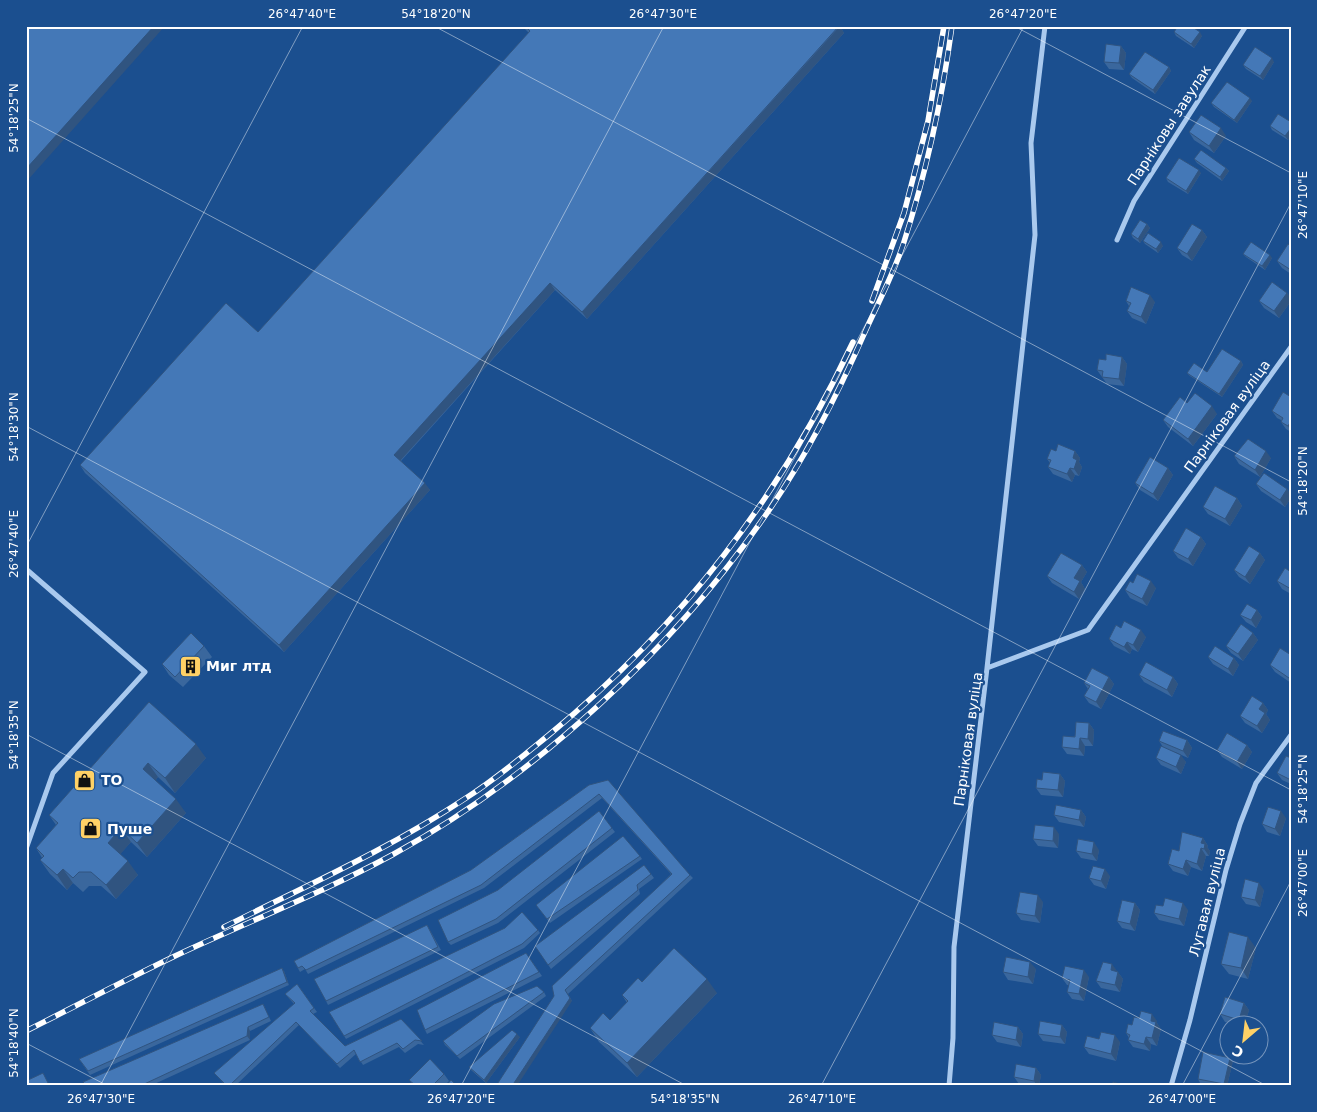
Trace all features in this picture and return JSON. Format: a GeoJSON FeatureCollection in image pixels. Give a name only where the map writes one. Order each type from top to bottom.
{"type":"FeatureCollection","features":[{"type":"Feature","properties":{"kind":"street"},"geometry":{"type":"LineString","coordinates":[[987,668],[1035,235],[1031,143],[1045,26]]}},
{"type":"Feature","properties":{"kind":"street","name":"Парніковы завулак"},"geometry":{"type":"LineString","coordinates":[[1117,240],[1134,201],[1246,26]]}},
{"type":"Feature","properties":{"kind":"street","name":"Парніковая вуліца"},"geometry":{"type":"LineString","coordinates":[[949,1086],[954,1038],[954,947],[987,668],[1088,630],[1291,347]]}},
{"type":"Feature","properties":{"kind":"street"},"geometry":{"type":"LineString","coordinates":[[26,569],[145,672],[52,774],[26,849]]}},
{"type":"Feature","properties":{"kind":"street","name":"Лугавая вуліца"},"geometry":{"type":"LineString","coordinates":[[1171,1086],[1190,1020],[1226,870],[1240,824],[1256,783],[1291,735]]}},
{"type":"Feature","properties":{"kind":"building"},"geometry":{"type":"Polygon","coordinates":[[[26,26],[154,26],[26,169],[26,26]]]}},
{"type":"Feature","properties":{"kind":"building"},"geometry":{"type":"Polygon","coordinates":[[[525,26],[839,26],[582,312],[550,283],[394,455],[425,483],[279,645],[80,465],[226,303],[258,332],[530,31],[525,26]]]}},
{"type":"Feature","properties":{"kind":"building"},"geometry":{"type":"Polygon","coordinates":[[[1178,26],[1191,26],[1200,32],[1191,44],[1174,32],[1178,26]]]}},
{"type":"Feature","properties":{"kind":"building"},"geometry":{"type":"Polygon","coordinates":[[[1106,44],[1121,46],[1119,63],[1104,62],[1106,44]]]}},
{"type":"Feature","properties":{"kind":"building"},"geometry":{"type":"Polygon","coordinates":[[[1255,47],[1272,58],[1260,76],[1243,65],[1255,47]]]}},
{"type":"Feature","properties":{"kind":"building"},"geometry":{"type":"Polygon","coordinates":[[[1145,52],[1169,67],[1153,90],[1129,74],[1145,52]]]}},
{"type":"Feature","properties":{"kind":"building"},"geometry":{"type":"Polygon","coordinates":[[[1227,82],[1250,98],[1234,120],[1211,103],[1227,82]]]}},
{"type":"Feature","properties":{"kind":"building"},"geometry":{"type":"Polygon","coordinates":[[[1278,114],[1291,122],[1291,128],[1285,136],[1270,126],[1278,114]]]}},
{"type":"Feature","properties":{"kind":"building"},"geometry":{"type":"Polygon","coordinates":[[[1201,115],[1221,128],[1209,146],[1189,132],[1201,115]]]}},
{"type":"Feature","properties":{"kind":"building"},"geometry":{"type":"Polygon","coordinates":[[[1201,150],[1226,168],[1220,177],[1194,159],[1201,150]]]}},
{"type":"Feature","properties":{"kind":"building"},"geometry":{"type":"Polygon","coordinates":[[[1179,158],[1199,170],[1186,191],[1166,178],[1179,158]]]}},
{"type":"Feature","properties":{"kind":"building"},"geometry":{"type":"Polygon","coordinates":[[[1140,220],[1147,224],[1138,239],[1131,234],[1140,220]]]}},
{"type":"Feature","properties":{"kind":"building"},"geometry":{"type":"Polygon","coordinates":[[[1192,224],[1202,230],[1187,254],[1177,248],[1192,224]]]}},
{"type":"Feature","properties":{"kind":"building"},"geometry":{"type":"Polygon","coordinates":[[[1148,233],[1161,242],[1156,249],[1143,241],[1148,233]]]}},
{"type":"Feature","properties":{"kind":"building"},"geometry":{"type":"Polygon","coordinates":[[[1251,242],[1270,255],[1262,266],[1243,254],[1251,242]]]}},
{"type":"Feature","properties":{"kind":"building"},"geometry":{"type":"Polygon","coordinates":[[[1288,244],[1291,246],[1291,270],[1277,261],[1288,244]]]}},
{"type":"Feature","properties":{"kind":"building"},"geometry":{"type":"Polygon","coordinates":[[[1272,282],[1287,293],[1274,311],[1259,301],[1272,282]]]}},
{"type":"Feature","properties":{"kind":"building"},"geometry":{"type":"Polygon","coordinates":[[[1131,287],[1150,295],[1141,317],[1127,311],[1131,303],[1126,301],[1131,287]]]}},
{"type":"Feature","properties":{"kind":"building"},"geometry":{"type":"Polygon","coordinates":[[[1222,349],[1241,361],[1219,394],[1187,373],[1194,363],[1207,372],[1222,349]]]}},
{"type":"Feature","properties":{"kind":"building"},"geometry":{"type":"Polygon","coordinates":[[[1106,354],[1122,357],[1119,379],[1102,377],[1103,371],[1097,370],[1099,359],[1106,360],[1106,354]]]}},
{"type":"Feature","properties":{"kind":"building"},"geometry":{"type":"Polygon","coordinates":[[[1283,392],[1291,397],[1291,421],[1288,426],[1281,422],[1283,418],[1272,411],[1283,392]]]}},
{"type":"Feature","properties":{"kind":"building"},"geometry":{"type":"Polygon","coordinates":[[[1195,393],[1212,406],[1188,439],[1163,420],[1180,397],[1187,403],[1195,393]]]}},
{"type":"Feature","properties":{"kind":"building"},"geometry":{"type":"Polygon","coordinates":[[[1248,439],[1266,451],[1255,470],[1234,456],[1248,439]]]}},
{"type":"Feature","properties":{"kind":"building"},"geometry":{"type":"Polygon","coordinates":[[[1058,444],[1075,451],[1073,458],[1077,460],[1074,469],[1070,468],[1067,474],[1048,467],[1051,460],[1047,459],[1051,449],[1056,451],[1058,444]]]}},
{"type":"Feature","properties":{"kind":"building"},"geometry":{"type":"Polygon","coordinates":[[[1150,457],[1168,468],[1153,494],[1135,483],[1150,457]]]}},
{"type":"Feature","properties":{"kind":"building"},"geometry":{"type":"Polygon","coordinates":[[[1264,473],[1287,489],[1280,500],[1256,484],[1264,473]]]}},
{"type":"Feature","properties":{"kind":"building"},"geometry":{"type":"Polygon","coordinates":[[[1215,486],[1237,498],[1225,519],[1203,507],[1215,486]]]}},
{"type":"Feature","properties":{"kind":"building"},"geometry":{"type":"Polygon","coordinates":[[[1186,528],[1201,537],[1188,559],[1173,551],[1186,528]]]}},
{"type":"Feature","properties":{"kind":"building"},"geometry":{"type":"Polygon","coordinates":[[[1249,546],[1260,553],[1245,577],[1234,570],[1249,546]]]}},
{"type":"Feature","properties":{"kind":"building"},"geometry":{"type":"Polygon","coordinates":[[[1061,553],[1082,565],[1074,578],[1080,581],[1074,592],[1047,576],[1061,553]]]}},
{"type":"Feature","properties":{"kind":"building"},"geometry":{"type":"Polygon","coordinates":[[[1285,568],[1291,572],[1291,589],[1277,581],[1285,568]]]}},
{"type":"Feature","properties":{"kind":"building"},"geometry":{"type":"Polygon","coordinates":[[[1137,574],[1151,581],[1142,599],[1125,590],[1130,581],[1133,583],[1137,574]]]}},
{"type":"Feature","properties":{"kind":"building"},"geometry":{"type":"Polygon","coordinates":[[[1247,604],[1257,610],[1251,620],[1240,615],[1247,604]]]}},
{"type":"Feature","properties":{"kind":"building"},"geometry":{"type":"Polygon","coordinates":[[[1124,621],[1141,630],[1133,645],[1127,642],[1124,647],[1109,639],[1116,625],[1121,628],[1124,621]]]}},
{"type":"Feature","properties":{"kind":"building"},"geometry":{"type":"Polygon","coordinates":[[[1241,624],[1253,633],[1238,654],[1226,646],[1241,624]]]}},
{"type":"Feature","properties":{"kind":"building"},"geometry":{"type":"Polygon","coordinates":[[[191,633],[204,646],[175,677],[162,664],[191,633]]]}},
{"type":"Feature","properties":{"kind":"building"},"geometry":{"type":"Polygon","coordinates":[[[1215,646],[1234,658],[1228,669],[1208,657],[1215,646]]]}},
{"type":"Feature","properties":{"kind":"building"},"geometry":{"type":"Polygon","coordinates":[[[1280,648],[1291,655],[1291,675],[1289,678],[1270,665],[1280,648]]]}},
{"type":"Feature","properties":{"kind":"building"},"geometry":{"type":"Polygon","coordinates":[[[1146,662],[1173,677],[1167,690],[1139,675],[1146,662]]]}},
{"type":"Feature","properties":{"kind":"building"},"geometry":{"type":"Polygon","coordinates":[[[1092,668],[1109,677],[1096,702],[1084,696],[1090,686],[1084,683],[1092,668]]]}},
{"type":"Feature","properties":{"kind":"building"},"geometry":{"type":"Polygon","coordinates":[[[1252,696],[1263,703],[1259,709],[1265,713],[1257,726],[1240,716],[1252,696]]]}},
{"type":"Feature","properties":{"kind":"building"},"geometry":{"type":"Polygon","coordinates":[[[149,702],[196,744],[165,778],[148,763],[143,769],[176,799],[137,843],[121,828],[108,843],[128,861],[106,885],[91,872],[79,872],[73,878],[63,869],[57,875],[40,860],[44,856],[36,848],[58,823],[49,815],[149,702]]]}},
{"type":"Feature","properties":{"kind":"building"},"geometry":{"type":"Polygon","coordinates":[[[1076,722],[1089,723],[1088,739],[1080,738],[1079,749],[1062,747],[1063,736],[1075,737],[1076,722]]]}},
{"type":"Feature","properties":{"kind":"building"},"geometry":{"type":"Polygon","coordinates":[[[1163,731],[1187,740],[1183,751],[1159,741],[1163,731]]]}},
{"type":"Feature","properties":{"kind":"building"},"geometry":{"type":"Polygon","coordinates":[[[1227,733],[1247,745],[1237,762],[1217,750],[1227,733]]]}},
{"type":"Feature","properties":{"kind":"building"},"geometry":{"type":"Polygon","coordinates":[[[1161,746],[1181,755],[1176,767],[1156,758],[1161,746]]]}},
{"type":"Feature","properties":{"kind":"building"},"geometry":{"type":"Polygon","coordinates":[[[1286,756],[1291,758],[1291,780],[1277,773],[1286,756]]]}},
{"type":"Feature","properties":{"kind":"building"},"geometry":{"type":"Polygon","coordinates":[[[1043,772],[1060,774],[1058,790],[1036,788],[1037,779],[1042,780],[1043,772]]]}},
{"type":"Feature","properties":{"kind":"building"},"geometry":{"type":"Polygon","coordinates":[[[608,780],[690,875],[565,990],[570,998],[512,1086],[496,1086],[554,996],[552,986],[672,874],[599,794],[481,885],[306,970],[302,966],[298,968],[294,961],[471,870],[589,785],[608,780]]]}},
{"type":"Feature","properties":{"kind":"building"},"geometry":{"type":"Polygon","coordinates":[[[1056,805],[1081,810],[1079,820],[1054,815],[1056,805]]]}},
{"type":"Feature","properties":{"kind":"building"},"geometry":{"type":"Polygon","coordinates":[[[1268,807],[1281,811],[1275,829],[1262,824],[1268,807]]]}},
{"type":"Feature","properties":{"kind":"building"},"geometry":{"type":"Polygon","coordinates":[[[599,811],[612,828],[496,919],[448,942],[438,920],[498,890],[599,811]]]}},
{"type":"Feature","properties":{"kind":"building"},"geometry":{"type":"Polygon","coordinates":[[[1035,825],[1054,827],[1053,841],[1033,839],[1035,825]]]}},
{"type":"Feature","properties":{"kind":"building"},"geometry":{"type":"Polygon","coordinates":[[[1182,832],[1203,838],[1201,843],[1205,844],[1204,849],[1201,848],[1197,864],[1186,860],[1183,869],[1168,864],[1172,849],[1179,851],[1182,832]]]}},
{"type":"Feature","properties":{"kind":"building"},"geometry":{"type":"Polygon","coordinates":[[[623,836],[640,856],[547,919],[536,905],[623,836]]]}},
{"type":"Feature","properties":{"kind":"building"},"geometry":{"type":"Polygon","coordinates":[[[1078,839],[1094,842],[1092,854],[1076,851],[1078,839]]]}},
{"type":"Feature","properties":{"kind":"building"},"geometry":{"type":"Polygon","coordinates":[[[644,865],[651,874],[637,885],[638,890],[548,965],[535,946],[644,865]]]}},
{"type":"Feature","properties":{"kind":"building"},"geometry":{"type":"Polygon","coordinates":[[[1093,866],[1105,869],[1101,881],[1089,878],[1093,866]]]}},
{"type":"Feature","properties":{"kind":"building"},"geometry":{"type":"Polygon","coordinates":[[[1245,879],[1259,883],[1255,900],[1241,897],[1245,879]]]}},
{"type":"Feature","properties":{"kind":"building"},"geometry":{"type":"Polygon","coordinates":[[[1020,892],[1038,895],[1035,916],[1016,913],[1020,892]]]}},
{"type":"Feature","properties":{"kind":"building"},"geometry":{"type":"Polygon","coordinates":[[[1165,898],[1183,903],[1179,919],[1154,913],[1156,905],[1163,906],[1165,898]]]}},
{"type":"Feature","properties":{"kind":"building"},"geometry":{"type":"Polygon","coordinates":[[[1122,900],[1135,903],[1130,924],[1117,921],[1122,900]]]}},
{"type":"Feature","properties":{"kind":"building"},"geometry":{"type":"Polygon","coordinates":[[[522,912],[538,930],[522,944],[344,1036],[329,1012],[505,928],[522,912]]]}},
{"type":"Feature","properties":{"kind":"building"},"geometry":{"type":"Polygon","coordinates":[[[427,925],[438,947],[326,1001],[314,979],[427,925]]]}},
{"type":"Feature","properties":{"kind":"building"},"geometry":{"type":"Polygon","coordinates":[[[1229,932],[1248,937],[1241,968],[1221,964],[1229,932]]]}},
{"type":"Feature","properties":{"kind":"building"},"geometry":{"type":"Polygon","coordinates":[[[674,948],[707,979],[627,1063],[590,1028],[603,1013],[610,1020],[628,1001],[622,995],[638,978],[642,982],[674,948]]]}},
{"type":"Feature","properties":{"kind":"building"},"geometry":{"type":"Polygon","coordinates":[[[526,953],[539,972],[425,1030],[417,1010],[526,953]]]}},
{"type":"Feature","properties":{"kind":"building"},"geometry":{"type":"Polygon","coordinates":[[[1006,957],[1030,962],[1028,977],[1003,972],[1006,957]]]}},
{"type":"Feature","properties":{"kind":"building"},"geometry":{"type":"Polygon","coordinates":[[[1103,962],[1112,964],[1111,970],[1118,972],[1115,985],[1096,981],[1103,962]]]}},
{"type":"Feature","properties":{"kind":"building"},"geometry":{"type":"Polygon","coordinates":[[[1065,966],[1084,970],[1079,994],[1067,992],[1070,980],[1062,978],[1065,966]]]}},
{"type":"Feature","properties":{"kind":"building"},"geometry":{"type":"Polygon","coordinates":[[[282,968],[287,982],[88,1071],[79,1059],[282,968]]]}},
{"type":"Feature","properties":{"kind":"building"},"geometry":{"type":"Polygon","coordinates":[[[297,984],[314,1008],[310,1011],[345,1046],[401,1019],[422,1041],[415,1040],[403,1049],[397,1043],[360,1062],[354,1050],[337,1064],[296,1022],[227,1086],[214,1073],[295,1003],[285,994],[297,984]]]}},
{"type":"Feature","properties":{"kind":"building"},"geometry":{"type":"Polygon","coordinates":[[[537,986],[544,992],[457,1056],[443,1041],[494,1004],[537,986]]]}},
{"type":"Feature","properties":{"kind":"building"},"geometry":{"type":"Polygon","coordinates":[[[1225,997],[1244,1003],[1241,1014],[1220,1014],[1225,997]]]}},
{"type":"Feature","properties":{"kind":"building"},"geometry":{"type":"Polygon","coordinates":[[[263,1004],[269,1017],[248,1027],[247,1036],[140,1086],[87,1086],[83,1082],[263,1004]]]}},
{"type":"Feature","properties":{"kind":"building"},"geometry":{"type":"Polygon","coordinates":[[[1141,1011],[1152,1014],[1151,1021],[1156,1022],[1152,1038],[1146,1037],[1144,1044],[1128,1040],[1130,1035],[1126,1033],[1128,1024],[1132,1025],[1134,1017],[1139,1018],[1141,1011]]]}},
{"type":"Feature","properties":{"kind":"building"},"geometry":{"type":"Polygon","coordinates":[[[1040,1021],[1062,1025],[1060,1037],[1038,1034],[1040,1021]]]}},
{"type":"Feature","properties":{"kind":"building"},"geometry":{"type":"Polygon","coordinates":[[[994,1022],[1018,1027],[1016,1040],[992,1035],[994,1022]]]}},
{"type":"Feature","properties":{"kind":"building"},"geometry":{"type":"Polygon","coordinates":[[[512,1030],[517,1034],[484,1080],[469,1067],[512,1030]]]}},
{"type":"Feature","properties":{"kind":"building"},"geometry":{"type":"Polygon","coordinates":[[[1101,1032],[1115,1035],[1111,1054],[1084,1047],[1087,1036],[1099,1039],[1101,1032]]]}},
{"type":"Feature","properties":{"kind":"building"},"geometry":{"type":"Polygon","coordinates":[[[1203,1052],[1220,1056],[1220,1064],[1229,1064],[1224,1084],[1198,1079],[1203,1052]]]}},
{"type":"Feature","properties":{"kind":"building"},"geometry":{"type":"Polygon","coordinates":[[[430,1059],[444,1074],[432,1086],[416,1086],[409,1080],[430,1059]]]}},
{"type":"Feature","properties":{"kind":"building"},"geometry":{"type":"Polygon","coordinates":[[[1016,1064],[1036,1068],[1034,1081],[1014,1077],[1016,1064]]]}},
{"type":"Feature","properties":{"kind":"building"},"geometry":{"type":"Polygon","coordinates":[[[43,1073],[49,1085],[26,1086],[26,1081],[43,1073]]]}},
{"type":"Feature","properties":{"kind":"building"},"geometry":{"type":"Polygon","coordinates":[[[451,1080],[457,1086],[446,1086],[451,1080]]]}},
{"type":"Feature","properties":{"kind":"building"},"geometry":{"type":"Polygon","coordinates":[[[1113,1082],[1127,1086],[1112,1086],[1113,1082]]]}},
{"type":"Feature","properties":{"kind":"railway"},"geometry":{"type":"LineString","coordinates":[[872,301],[904,213],[928,121],[944,26]]}},
{"type":"Feature","properties":{"kind":"railway"},"geometry":{"type":"LineString","coordinates":[[26,1031],[175,956],[366,869],[445,824],[498,788],[548,749],[644,662],[688,615],[728,566],[765,516],[794,472],[832,403],[890,278],[903,245],[926,164],[938,109],[952,26]]}},
{"type":"Feature","properties":{"kind":"railway"},"geometry":{"type":"LineString","coordinates":[[224,927],[347,866],[437,817],[509,767],[598,692],[643,648],[724,555],[794,453],[853,342]]}},
{"type":"Feature","properties":{"kind":"place","name":"Миг лтд"},"geometry":{"type":"Point","coordinates":[190,666]}},
{"type":"Feature","properties":{"kind":"place","name":"ТО"},"geometry":{"type":"Point","coordinates":[85,780]}},
{"type":"Feature","properties":{"kind":"place","name":"Пуше"},"geometry":{"type":"Point","coordinates":[91,829]}}]}
